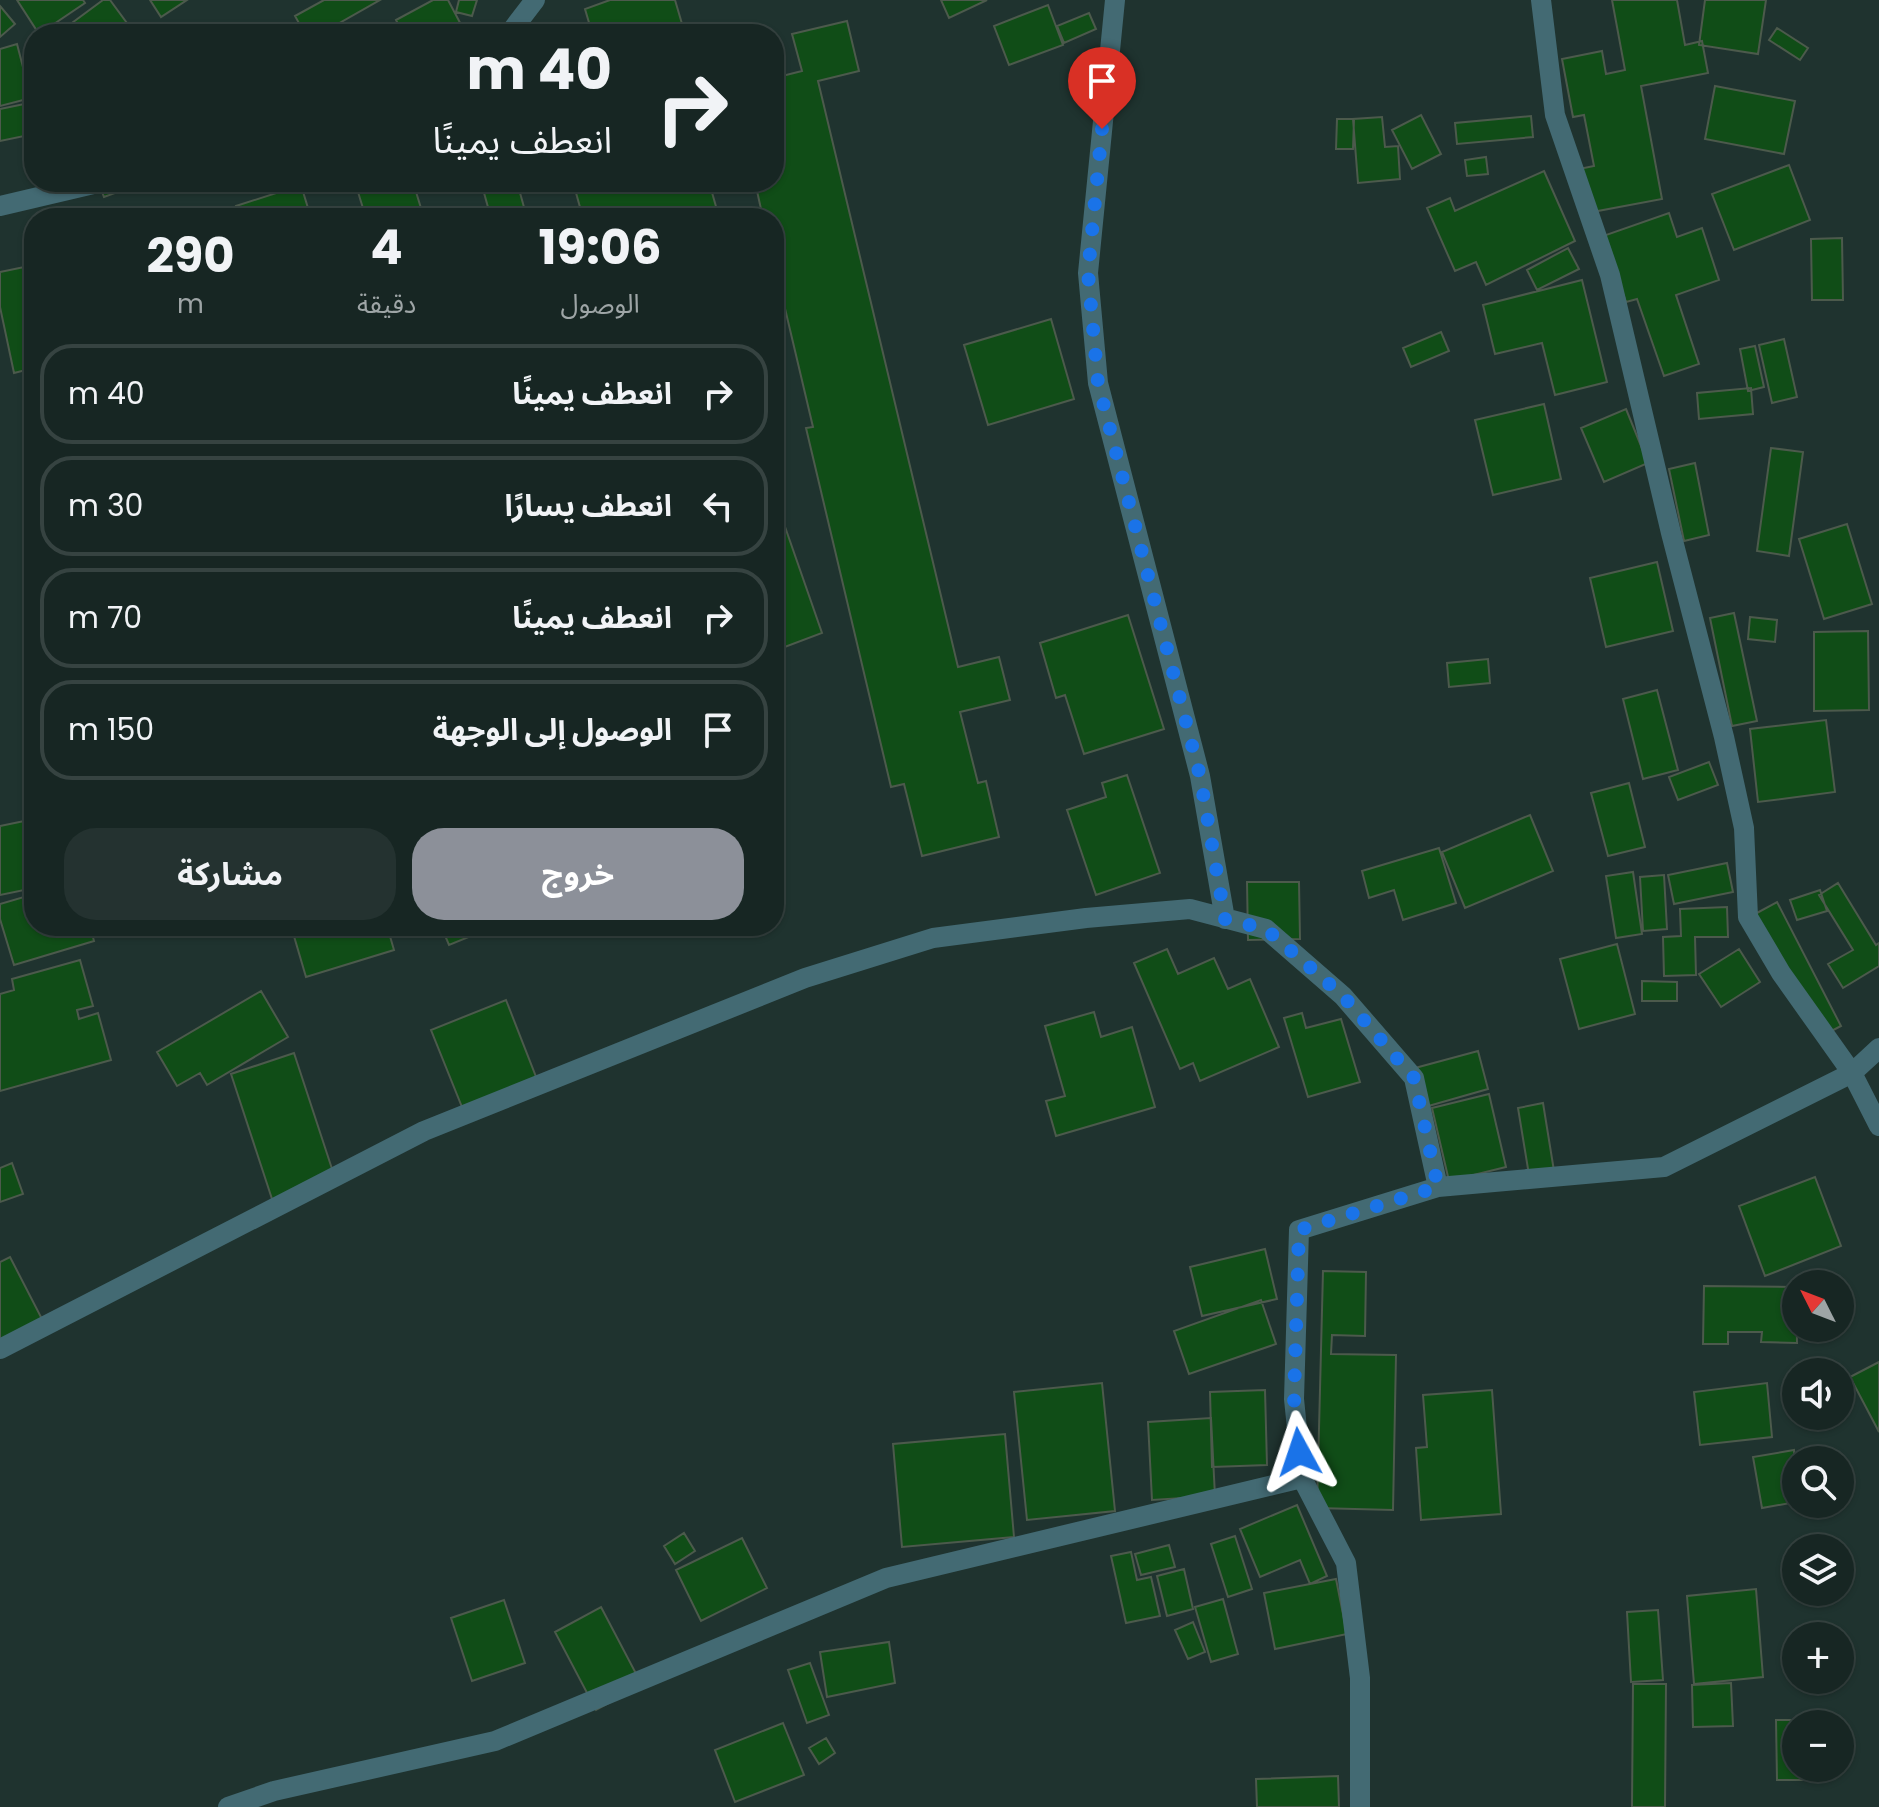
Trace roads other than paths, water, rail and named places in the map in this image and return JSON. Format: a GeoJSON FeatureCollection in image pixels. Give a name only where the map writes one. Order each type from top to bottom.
{"type":"FeatureCollection","features":[{"type":"Feature","properties":{"kind":"street"},"geometry":{"type":"LineString","coordinates":[[517,24],[535,0]]}},
{"type":"Feature","properties":{"kind":"street"},"geometry":{"type":"LineString","coordinates":[[1115,0],[1088,273],[1098,383],[1200,776],[1225,919]]}},
{"type":"Feature","properties":{"kind":"street"},"geometry":{"type":"LineString","coordinates":[[1541,0],[1555,115],[1610,275],[1671,533],[1724,737],[1744,828],[1748,917],[1781,973],[1852,1073],[1879,1126]]}},
{"type":"Feature","properties":{"kind":"street"},"geometry":{"type":"LineString","coordinates":[[0,206],[60,192]]}},
{"type":"Feature","properties":{"kind":"street"},"geometry":{"type":"LineString","coordinates":[[0,1349],[424,1131],[805,978],[933,938],[1086,918],[1190,909],[1266,929],[1343,996],[1414,1078],[1438,1187]]}},
{"type":"Feature","properties":{"kind":"street"},"geometry":{"type":"LineString","coordinates":[[1360,1807],[1360,1678],[1346,1563],[1302,1478],[1294,1399],[1299,1230],[1438,1187],[1664,1167],[1852,1073],[1879,1048]]}},
{"type":"Feature","properties":{"kind":"street"},"geometry":{"type":"LineString","coordinates":[[228,1807],[274,1791],[495,1741],[886,1578],[1302,1478]]}}]}
